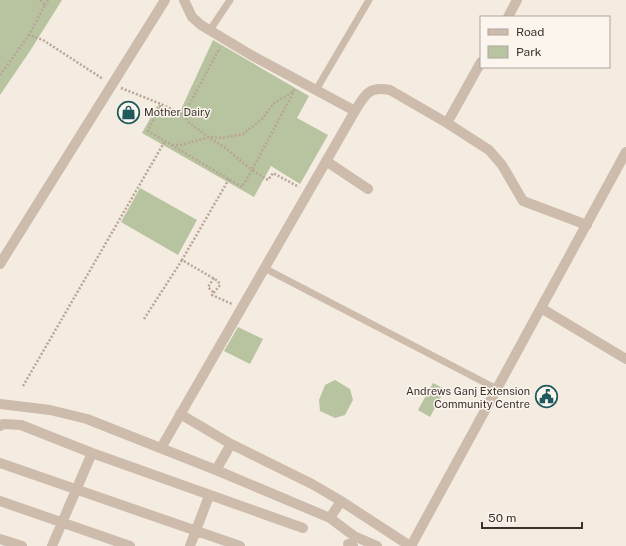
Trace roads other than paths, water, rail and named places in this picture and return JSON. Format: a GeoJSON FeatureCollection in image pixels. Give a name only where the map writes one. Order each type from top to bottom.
{"type":"FeatureCollection","features":[{"type":"Feature","properties":{"kind":"street"},"geometry":{"type":"LineString","coordinates":[[0,264],[165,0]]}},
{"type":"Feature","properties":{"kind":"street"},"geometry":{"type":"LineString","coordinates":[[184,0],[192,17],[201,25],[355,111]]}},
{"type":"Feature","properties":{"kind":"street"},"geometry":{"type":"LineString","coordinates":[[509,16],[517,0]]}},
{"type":"Feature","properties":{"kind":"street"},"geometry":{"type":"LineString","coordinates":[[448,123],[480,64]]}},
{"type":"Feature","properties":{"kind":"street"},"geometry":{"type":"LineString","coordinates":[[161,448],[355,111],[364,96],[370,91],[379,88],[390,90],[448,123],[489,150],[502,165],[522,200],[587,225]]}},
{"type":"Feature","properties":{"kind":"street"},"geometry":{"type":"LineString","coordinates":[[180,414],[230,444],[312,484],[411,546],[626,152]]}},
{"type":"Feature","properties":{"kind":"street"},"geometry":{"type":"LineString","coordinates":[[326,161],[368,189]]}},
{"type":"Feature","properties":{"kind":"street"},"geometry":{"type":"LineString","coordinates":[[541,308],[626,359]]}},
{"type":"Feature","properties":{"kind":"street"},"geometry":{"type":"LineString","coordinates":[[0,404],[50,410],[87,419],[216,470],[330,518],[354,536],[377,546]]}},
{"type":"Feature","properties":{"kind":"street"},"geometry":{"type":"LineString","coordinates":[[0,426],[3,424],[21,425],[209,496],[303,528]]}},
{"type":"Feature","properties":{"kind":"street"},"geometry":{"type":"LineString","coordinates":[[216,470],[230,444]]}},
{"type":"Feature","properties":{"kind":"street"},"geometry":{"type":"LineString","coordinates":[[52,546],[92,453]]}},
{"type":"Feature","properties":{"kind":"street"},"geometry":{"type":"LineString","coordinates":[[0,463],[240,546]]}},
{"type":"Feature","properties":{"kind":"street"},"geometry":{"type":"LineString","coordinates":[[190,546],[209,496]]}},
{"type":"Feature","properties":{"kind":"street"},"geometry":{"type":"LineString","coordinates":[[0,501],[130,546]]}},
{"type":"Feature","properties":{"kind":"street"},"geometry":{"type":"LineString","coordinates":[[330,518],[341,501]]}},
{"type":"Feature","properties":{"kind":"street"},"geometry":{"type":"LineString","coordinates":[[0,538],[22,546]]}},
{"type":"Feature","properties":{"kind":"lane"},"geometry":{"type":"LineString","coordinates":[[210,30],[230,0]]}},
{"type":"Feature","properties":{"kind":"lane"},"geometry":{"type":"LineString","coordinates":[[312,88],[369,0]]}},
{"type":"Feature","properties":{"kind":"lane"},"geometry":{"type":"LineString","coordinates":[[264,268],[497,389]]}},
{"type":"Feature","properties":{"kind":"place","name":"Mother Dairy"},"geometry":{"type":"Point","coordinates":[128,112]}},
{"type":"Feature","properties":{"kind":"place","name":"Andrews Ganj Extension Community Centre"},"geometry":{"type":"Point","coordinates":[546,397]}}]}
